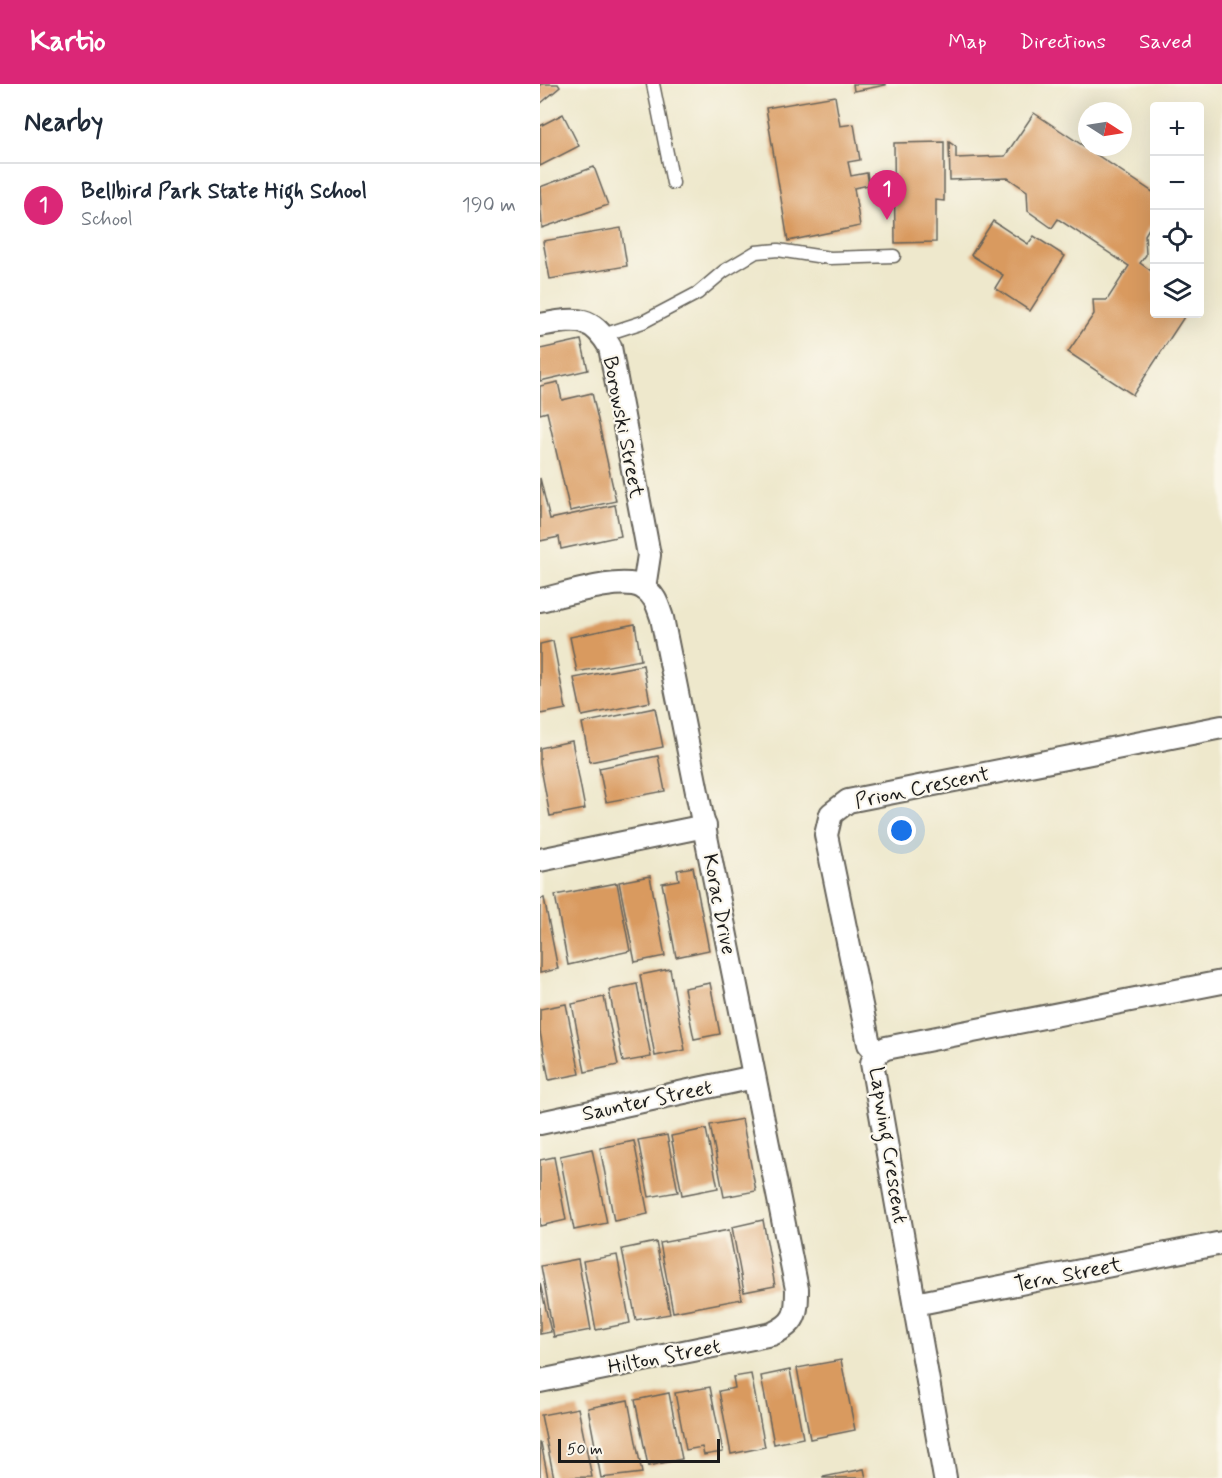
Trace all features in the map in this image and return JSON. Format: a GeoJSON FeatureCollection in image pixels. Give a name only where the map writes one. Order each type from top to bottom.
{"type":"FeatureCollection","features":[{"type":"Feature","properties":{"kind":"street","name":"Borowski Street"},"geometry":{"type":"LineString","coordinates":[[540,325],[579,320],[599,329],[610,347],[649,555],[644,588]]}},
{"type":"Feature","properties":{"kind":"street"},"geometry":{"type":"LineString","coordinates":[[540,600],[617,584],[632,584],[644,588]]}},
{"type":"Feature","properties":{"kind":"street","name":"Korac Drive"},"geometry":{"type":"LineString","coordinates":[[644,588],[656,599],[662,618],[798,1289],[797,1312],[787,1327]]}},
{"type":"Feature","properties":{"kind":"street","name":"Prion Crescent"},"geometry":{"type":"LineString","coordinates":[[877,1053],[869,1044],[826,835],[831,814],[848,801],[1222,726]]}},
{"type":"Feature","properties":{"kind":"street"},"geometry":{"type":"LineString","coordinates":[[540,860],[705,826]]}},
{"type":"Feature","properties":{"kind":"street","name":"Lapwing Crescent"},"geometry":{"type":"LineString","coordinates":[[945,1478],[872,1063],[877,1053],[886,1048],[1222,982]]}},
{"type":"Feature","properties":{"kind":"street","name":"Saunter Street"},"geometry":{"type":"LineString","coordinates":[[540,1123],[754,1077]]}},
{"type":"Feature","properties":{"kind":"street","name":"Tern Street"},"geometry":{"type":"LineString","coordinates":[[915,1304],[1222,1244]]}},
{"type":"Feature","properties":{"kind":"street","name":"Hilton Street"},"geometry":{"type":"LineString","coordinates":[[540,1381],[772,1334],[787,1327]]}},
{"type":"Feature","properties":{"kind":"lane"},"geometry":{"type":"LineString","coordinates":[[653,84],[673,183]]}},
{"type":"Feature","properties":{"kind":"lane"},"geometry":{"type":"LineString","coordinates":[[603,335],[643,322],[698,293],[724,271],[756,252],[778,250],[830,258],[894,256]]}},
{"type":"Feature","properties":{"kind":"building"},"geometry":{"type":"Polygon","coordinates":[[[540,84],[558,84],[560,87],[540,104],[540,84]]]}},
{"type":"Feature","properties":{"kind":"building"},"geometry":{"type":"Polygon","coordinates":[[[853,84],[886,84],[886,85],[854,91],[853,84]]]}},
{"type":"Feature","properties":{"kind":"building"},"geometry":{"type":"Polygon","coordinates":[[[835,96],[840,126],[854,124],[860,160],[848,162],[851,176],[867,173],[869,185],[854,188],[860,226],[788,241],[766,108],[835,96]]]}},
{"type":"Feature","properties":{"kind":"building"},"geometry":{"type":"Polygon","coordinates":[[[1034,113],[1078,142],[1078,156],[1098,156],[1150,190],[1150,227],[1145,235],[1146,255],[1140,263],[1150,270],[1150,318],[1183,318],[1133,395],[1068,352],[1094,314],[1093,300],[1107,300],[1129,266],[1058,219],[1052,228],[1028,211],[1027,191],[1008,178],[950,180],[949,142],[956,147],[956,158],[1005,156],[1034,113]]]}},
{"type":"Feature","properties":{"kind":"building"},"geometry":{"type":"Polygon","coordinates":[[[563,114],[579,146],[540,166],[540,126],[563,114]]]}},
{"type":"Feature","properties":{"kind":"building"},"geometry":{"type":"Polygon","coordinates":[[[944,142],[944,201],[936,200],[936,242],[895,243],[894,143],[944,142]]]}},
{"type":"Feature","properties":{"kind":"building"},"geometry":{"type":"Polygon","coordinates":[[[594,167],[608,205],[542,228],[540,187],[594,167]]]}},
{"type":"Feature","properties":{"kind":"building"},"geometry":{"type":"Polygon","coordinates":[[[993,221],[1028,244],[1034,236],[1065,256],[1030,311],[995,288],[1003,275],[971,255],[993,221]]]}},
{"type":"Feature","properties":{"kind":"building"},"geometry":{"type":"Polygon","coordinates":[[[621,228],[627,266],[550,279],[543,241],[621,228]]]}},
{"type":"Feature","properties":{"kind":"building"},"geometry":{"type":"Polygon","coordinates":[[[581,340],[588,370],[540,381],[540,349],[581,340]]]}},
{"type":"Feature","properties":{"kind":"building"},"geometry":{"type":"Polygon","coordinates":[[[558,382],[562,400],[592,393],[616,501],[570,511],[547,412],[540,414],[540,386],[558,382]]]}},
{"type":"Feature","properties":{"kind":"building"},"geometry":{"type":"Polygon","coordinates":[[[540,478],[550,519],[615,505],[621,536],[561,549],[559,537],[540,541],[540,478]]]}},
{"type":"Feature","properties":{"kind":"building"},"geometry":{"type":"Polygon","coordinates":[[[635,624],[641,660],[577,672],[570,637],[635,624]]]}},
{"type":"Feature","properties":{"kind":"building"},"geometry":{"type":"Polygon","coordinates":[[[553,641],[566,709],[540,714],[540,644],[553,641]]]}},
{"type":"Feature","properties":{"kind":"building"},"geometry":{"type":"Polygon","coordinates":[[[643,665],[650,702],[582,716],[574,678],[643,665]]]}},
{"type":"Feature","properties":{"kind":"building"},"geometry":{"type":"Polygon","coordinates":[[[655,708],[663,747],[590,762],[582,723],[655,708]]]}},
{"type":"Feature","properties":{"kind":"building"},"geometry":{"type":"Polygon","coordinates":[[[572,741],[585,809],[550,816],[540,763],[540,748],[572,741]]]}},
{"type":"Feature","properties":{"kind":"building"},"geometry":{"type":"Polygon","coordinates":[[[658,756],[665,791],[606,802],[599,768],[658,756]]]}},
{"type":"Feature","properties":{"kind":"building"},"geometry":{"type":"Polygon","coordinates":[[[693,867],[709,950],[676,957],[662,883],[679,880],[677,870],[693,867]]]}},
{"type":"Feature","properties":{"kind":"building"},"geometry":{"type":"Polygon","coordinates":[[[650,876],[665,956],[635,962],[619,882],[650,876]]]}},
{"type":"Feature","properties":{"kind":"building"},"geometry":{"type":"Polygon","coordinates":[[[617,883],[630,951],[568,965],[555,895],[617,883]]]}},
{"type":"Feature","properties":{"kind":"building"},"geometry":{"type":"Polygon","coordinates":[[[544,898],[558,969],[540,973],[540,899],[544,898]]]}},
{"type":"Feature","properties":{"kind":"building"},"geometry":{"type":"Polygon","coordinates":[[[670,969],[685,1050],[655,1056],[640,975],[670,969]]]}},
{"type":"Feature","properties":{"kind":"building"},"geometry":{"type":"Polygon","coordinates":[[[710,983],[720,1034],[694,1039],[684,988],[710,983]]]}},
{"type":"Feature","properties":{"kind":"building"},"geometry":{"type":"Polygon","coordinates":[[[637,984],[651,1057],[623,1062],[609,990],[637,984]]]}},
{"type":"Feature","properties":{"kind":"building"},"geometry":{"type":"Polygon","coordinates":[[[604,997],[618,1065],[585,1072],[572,1004],[604,997]]]}},
{"type":"Feature","properties":{"kind":"building"},"geometry":{"type":"Polygon","coordinates":[[[566,1004],[580,1074],[549,1080],[540,1032],[540,1009],[566,1004]]]}},
{"type":"Feature","properties":{"kind":"building"},"geometry":{"type":"Polygon","coordinates":[[[742,1119],[756,1191],[724,1197],[710,1125],[742,1119]]]}},
{"type":"Feature","properties":{"kind":"building"},"geometry":{"type":"Polygon","coordinates":[[[706,1129],[718,1188],[682,1195],[671,1136],[706,1129]]]}},
{"type":"Feature","properties":{"kind":"building"},"geometry":{"type":"Polygon","coordinates":[[[667,1135],[678,1192],[649,1197],[638,1140],[667,1135]]]}},
{"type":"Feature","properties":{"kind":"building"},"geometry":{"type":"Polygon","coordinates":[[[634,1141],[648,1214],[614,1221],[600,1148],[634,1141]]]}},
{"type":"Feature","properties":{"kind":"building"},"geometry":{"type":"Polygon","coordinates":[[[592,1149],[607,1223],[574,1230],[560,1156],[592,1149]]]}},
{"type":"Feature","properties":{"kind":"building"},"geometry":{"type":"Polygon","coordinates":[[[554,1157],[566,1220],[540,1226],[540,1160],[554,1157]]]}},
{"type":"Feature","properties":{"kind":"building"},"geometry":{"type":"Polygon","coordinates":[[[763,1220],[775,1286],[744,1292],[732,1227],[763,1220]]]}},
{"type":"Feature","properties":{"kind":"building"},"geometry":{"type":"Polygon","coordinates":[[[729,1230],[742,1299],[673,1312],[660,1243],[729,1230]]]}},
{"type":"Feature","properties":{"kind":"building"},"geometry":{"type":"Polygon","coordinates":[[[656,1242],[670,1314],[636,1320],[622,1249],[656,1242]]]}},
{"type":"Feature","properties":{"kind":"building"},"geometry":{"type":"Polygon","coordinates":[[[617,1255],[630,1323],[596,1330],[583,1261],[617,1255]]]}},
{"type":"Feature","properties":{"kind":"building"},"geometry":{"type":"Polygon","coordinates":[[[578,1259],[591,1330],[554,1337],[541,1266],[578,1259]]]}},
{"type":"Feature","properties":{"kind":"building"},"geometry":{"type":"Polygon","coordinates":[[[540,1283],[551,1332],[540,1334],[540,1283]]]}},
{"type":"Feature","properties":{"kind":"building"},"geometry":{"type":"Polygon","coordinates":[[[841,1360],[855,1430],[810,1439],[797,1368],[841,1360]]]}},
{"type":"Feature","properties":{"kind":"building"},"geometry":{"type":"Polygon","coordinates":[[[790,1370],[803,1438],[774,1444],[761,1376],[790,1370]]]}},
{"type":"Feature","properties":{"kind":"building"},"geometry":{"type":"Polygon","coordinates":[[[751,1374],[765,1447],[731,1454],[719,1391],[735,1388],[733,1377],[751,1374]]]}},
{"type":"Feature","properties":{"kind":"building"},"geometry":{"type":"Polygon","coordinates":[[[710,1387],[723,1452],[704,1455],[702,1447],[686,1450],[675,1393],[710,1387]]]}},
{"type":"Feature","properties":{"kind":"building"},"geometry":{"type":"Polygon","coordinates":[[[669,1393],[682,1459],[648,1466],[635,1400],[669,1393]]]}},
{"type":"Feature","properties":{"kind":"building"},"geometry":{"type":"Polygon","coordinates":[[[628,1400],[642,1473],[601,1478],[588,1408],[628,1400]]]}},
{"type":"Feature","properties":{"kind":"building"},"geometry":{"type":"Polygon","coordinates":[[[578,1408],[592,1477],[554,1478],[541,1415],[578,1408]]]}},
{"type":"Feature","properties":{"kind":"building"},"geometry":{"type":"Polygon","coordinates":[[[541,1443],[548,1478],[540,1478],[541,1443]]]}},
{"type":"Feature","properties":{"kind":"building"},"geometry":{"type":"Polygon","coordinates":[[[864,1469],[866,1478],[823,1478],[823,1477],[864,1469]]]}},
{"type":"Feature","properties":{"kind":"place","name":"Bellbird Park State High School"},"geometry":{"type":"Point","coordinates":[887,220]}}]}
